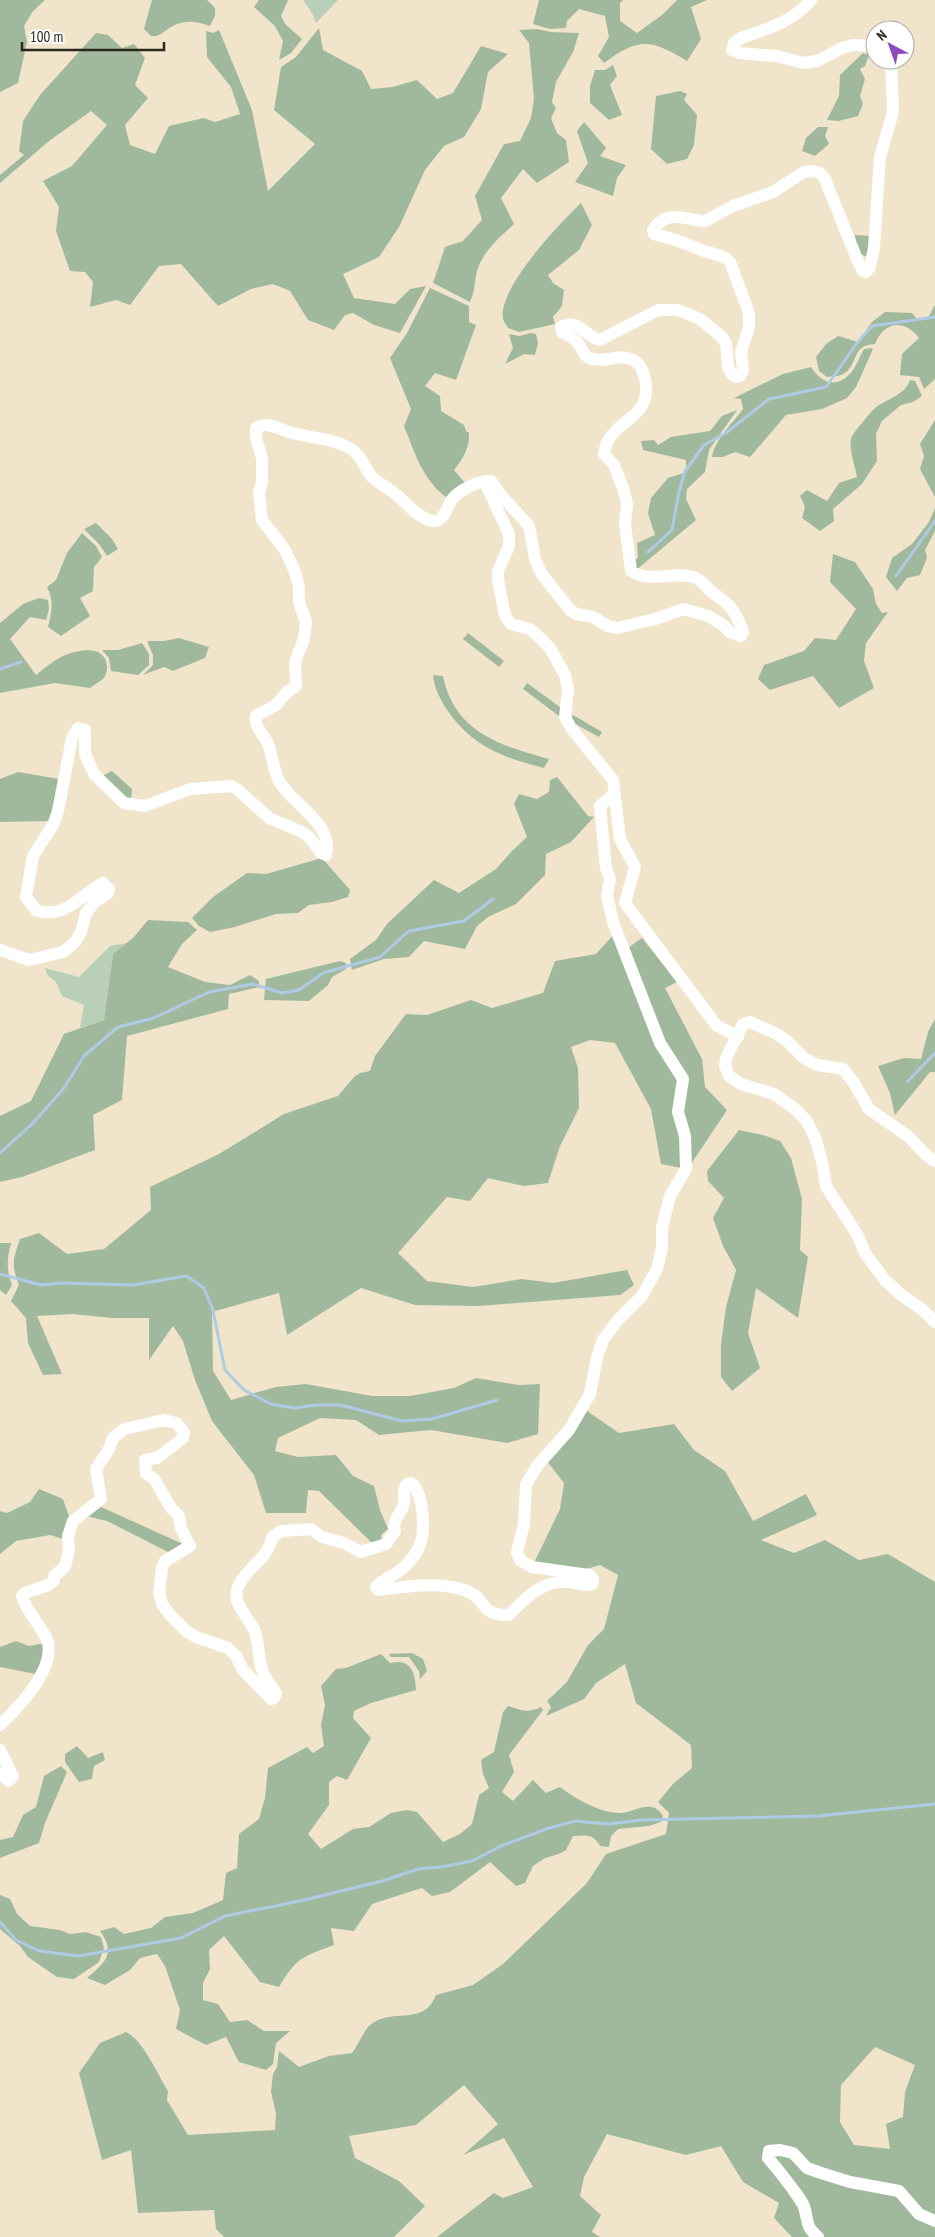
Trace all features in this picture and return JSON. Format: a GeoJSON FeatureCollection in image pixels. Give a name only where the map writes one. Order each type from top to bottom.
{"type":"FeatureCollection","features":[{"type":"Feature","properties":{"kind":"street"},"geometry":{"type":"LineString","coordinates":[[810,0],[803,10],[790,19],[741,38],[734,43],[732,50],[739,53],[776,56],[804,63],[818,61],[842,48],[853,45],[865,46]]}},
{"type":"Feature","properties":{"kind":"street"},"geometry":{"type":"LineString","coordinates":[[0,950],[29,960],[63,952],[75,942],[81,932],[89,908],[107,894],[109,889],[103,883],[73,906],[55,913],[37,911],[26,897],[33,856],[54,823],[72,738],[78,728],[85,730],[85,754],[94,774],[124,803],[145,806],[190,789],[231,786],[237,789],[269,818],[302,832],[310,838],[321,853],[326,855],[329,844],[326,837],[316,820],[290,796],[279,782],[268,744],[256,726],[255,720],[256,716],[276,705],[287,692],[296,686],[295,662],[304,639],[306,622],[299,602],[299,587],[295,572],[285,550],[262,520],[260,493],[262,458],[256,438],[256,428],[266,424],[292,433],[343,445],[353,450],[364,463],[371,476],[414,511],[430,521],[438,521],[444,516],[456,496],[482,482],[492,481],[500,494],[529,526],[535,558],[542,572],[570,610],[576,614],[593,617],[608,626],[617,628],[655,619],[684,609],[708,616],[722,624],[730,632],[741,636],[743,632],[729,603],[710,591],[701,581],[693,577],[636,575],[630,571],[625,524],[627,504],[614,465],[604,454],[611,436],[620,426],[641,410],[645,402],[647,393],[643,372],[639,364],[626,358],[590,359],[583,354],[577,342],[562,332],[561,327],[566,324],[573,324],[600,340],[658,310],[678,310],[700,320],[722,337],[726,344],[728,367],[736,377],[740,376],[743,370],[741,352],[749,327],[748,313],[730,262],[727,258],[706,252],[672,237],[654,234],[652,230],[661,222],[681,216],[705,221],[733,206],[773,192],[804,172],[812,170],[825,179],[859,264],[863,271],[866,272],[870,267],[874,248],[880,157],[893,112],[891,70]]}},
{"type":"Feature","properties":{"kind":"street"},"geometry":{"type":"LineString","coordinates":[[482,482],[490,492],[509,534],[509,546],[498,571],[505,616],[511,624],[530,629],[550,648],[566,675],[568,690],[565,717],[571,728],[613,780],[620,839],[635,867],[625,903],[716,1025],[738,1036]]}},
{"type":"Feature","properties":{"kind":"street"},"geometry":{"type":"LineString","coordinates":[[0,1725],[37,1684],[49,1652],[48,1642],[26,1608],[22,1596],[25,1593],[48,1586],[64,1567],[68,1550],[68,1536],[73,1521],[101,1499],[96,1469],[105,1457],[113,1438],[124,1429],[171,1420],[184,1432],[183,1438],[157,1458],[145,1460],[144,1463],[146,1473],[155,1480],[171,1508],[179,1516],[181,1528],[190,1546],[165,1561],[162,1568],[159,1593],[162,1604],[175,1621],[187,1632],[228,1648],[236,1656],[243,1670],[271,1699],[274,1698],[276,1693],[261,1667],[257,1639],[253,1628],[242,1615],[238,1605],[236,1596],[238,1585],[264,1556],[271,1545],[272,1537],[282,1531],[311,1529],[322,1537],[344,1543],[360,1552],[386,1544],[392,1538],[395,1531],[394,1525],[404,1504],[403,1495],[406,1484],[411,1483],[414,1485],[422,1505],[423,1540],[413,1556],[399,1571],[380,1582],[376,1587],[378,1590],[415,1586],[452,1587],[479,1597],[488,1612],[495,1615],[508,1615],[524,1598],[548,1584],[568,1582],[584,1586],[592,1584],[592,1579],[589,1575],[532,1567],[520,1560],[517,1552],[524,1524],[526,1485],[536,1466],[569,1430],[590,1394],[597,1357],[603,1340],[617,1321],[642,1296],[657,1269],[662,1248],[662,1227],[670,1196],[686,1169],[686,1136],[678,1112],[683,1079],[660,1043],[648,1015],[613,922],[607,896],[610,879],[606,868],[600,806],[614,794]]}},
{"type":"Feature","properties":{"kind":"street"},"geometry":{"type":"LineString","coordinates":[[935,1161],[925,1154],[909,1136],[869,1109],[854,1082],[843,1070],[817,1065],[804,1058],[786,1040],[750,1022],[743,1024],[726,1058],[725,1066],[729,1076],[741,1084],[774,1094],[794,1108],[806,1120],[820,1154],[826,1186],[858,1236],[865,1253],[884,1279],[935,1322]]}},
{"type":"Feature","properties":{"kind":"street"},"geometry":{"type":"LineString","coordinates":[[0,1750],[13,1776],[9,1781],[0,1773]]}},
{"type":"Feature","properties":{"kind":"street"},"geometry":{"type":"LineString","coordinates":[[818,2237],[811,2231],[805,2218],[804,2204],[768,2158],[769,2151],[793,2152],[807,2168],[850,2182],[899,2192],[919,2214],[935,2221]]}},
{"type":"Feature","properties":{"kind":"green space"},"geometry":{"type":"Polygon","coordinates":[[[0,0],[45,0],[33,11],[24,26],[27,42],[18,83],[0,92],[0,0]]]}},
{"type":"Feature","properties":{"kind":"green space"},"geometry":{"type":"Polygon","coordinates":[[[152,0],[207,0],[215,8],[215,16],[210,26],[194,22],[184,22],[158,35],[151,36],[144,29],[152,0]]]}},
{"type":"Feature","properties":{"kind":"green space"},"geometry":{"type":"Polygon","coordinates":[[[259,0],[288,0],[281,16],[285,24],[302,39],[291,53],[279,60],[283,41],[275,26],[254,7],[259,0]]]}},
{"type":"Feature","properties":{"kind":"green space"},"geometry":{"type":"Polygon","coordinates":[[[303,0],[338,0],[316,23],[303,0]]]}},
{"type":"Feature","properties":{"kind":"green space"},"geometry":{"type":"Polygon","coordinates":[[[539,0],[623,0],[620,3],[620,21],[637,33],[662,15],[677,0],[707,0],[691,7],[701,39],[687,61],[664,48],[645,44],[627,49],[604,63],[598,56],[609,37],[605,16],[579,9],[567,21],[566,28],[550,29],[533,24],[539,0]]]}},
{"type":"Feature","properties":{"kind":"green space"},"geometry":{"type":"Polygon","coordinates":[[[319,28],[323,50],[362,71],[371,89],[392,87],[417,80],[437,99],[453,93],[481,46],[508,54],[488,72],[481,109],[464,137],[444,146],[425,170],[399,227],[379,257],[343,274],[354,298],[395,304],[410,289],[426,286],[400,333],[374,325],[353,313],[345,315],[334,330],[308,320],[290,291],[273,284],[251,289],[218,306],[181,264],[159,266],[130,305],[116,300],[90,307],[93,282],[85,272],[70,271],[56,231],[59,207],[43,181],[72,166],[107,125],[91,111],[49,141],[0,183],[0,175],[24,155],[19,151],[23,121],[40,95],[96,33],[108,35],[122,48],[134,44],[145,58],[135,85],[148,98],[125,125],[130,145],[155,154],[169,126],[204,118],[215,122],[240,114],[231,87],[207,57],[206,31],[213,33],[219,30],[252,110],[268,191],[315,144],[274,110],[281,67],[296,57],[319,28]]]}},
{"type":"Feature","properties":{"kind":"green space"},"geometry":{"type":"Polygon","coordinates":[[[537,29],[551,32],[579,33],[573,52],[556,82],[552,102],[556,108],[551,118],[557,133],[566,140],[569,162],[537,183],[523,169],[501,198],[514,224],[492,245],[483,257],[477,271],[470,302],[433,283],[445,247],[463,241],[482,220],[475,196],[504,144],[520,141],[531,118],[534,99],[529,43],[519,30],[537,29]]]}},
{"type":"Feature","properties":{"kind":"green space"},"geometry":{"type":"Polygon","coordinates":[[[863,53],[865,54],[865,66],[860,69],[865,79],[860,96],[863,104],[858,116],[839,121],[827,120],[839,96],[840,75],[863,53]]]}},
{"type":"Feature","properties":{"kind":"green space"},"geometry":{"type":"Polygon","coordinates":[[[613,65],[617,76],[610,85],[622,115],[609,120],[590,103],[590,86],[595,70],[605,70],[613,65]]]}},
{"type":"Feature","properties":{"kind":"green space"},"geometry":{"type":"Polygon","coordinates":[[[680,91],[687,94],[684,100],[697,115],[694,145],[687,159],[667,164],[651,149],[656,96],[680,91]]]}},
{"type":"Feature","properties":{"kind":"green space"},"geometry":{"type":"Polygon","coordinates":[[[584,122],[606,148],[600,156],[626,165],[617,178],[613,196],[575,182],[588,163],[577,131],[584,122]]]}},
{"type":"Feature","properties":{"kind":"green space"},"geometry":{"type":"Polygon","coordinates":[[[818,127],[828,127],[825,136],[829,144],[815,156],[802,151],[806,138],[818,127]]]}},
{"type":"Feature","properties":{"kind":"green space"},"geometry":{"type":"Polygon","coordinates":[[[581,203],[592,225],[579,250],[548,275],[553,283],[564,290],[562,306],[553,317],[555,324],[519,332],[508,328],[503,318],[504,305],[510,290],[532,257],[559,225],[581,203]]]}},
{"type":"Feature","properties":{"kind":"green space"},"geometry":{"type":"Polygon","coordinates":[[[855,235],[871,236],[868,257],[857,253],[855,235]]]}},
{"type":"Feature","properties":{"kind":"green space"},"geometry":{"type":"Polygon","coordinates":[[[430,288],[469,306],[469,322],[476,325],[456,380],[435,373],[425,386],[440,396],[441,411],[464,425],[469,433],[465,453],[454,470],[465,483],[446,497],[425,474],[412,446],[404,426],[411,409],[390,358],[407,333],[430,288]]]}},
{"type":"Feature","properties":{"kind":"green space"},"geometry":{"type":"Polygon","coordinates":[[[935,305],[935,379],[924,389],[919,377],[900,375],[902,354],[919,338],[901,325],[889,327],[879,336],[875,344],[862,348],[851,366],[843,374],[827,377],[819,371],[816,357],[826,344],[838,336],[858,342],[872,322],[885,312],[912,313],[918,320],[929,316],[935,305]]]}},
{"type":"Feature","properties":{"kind":"green space"},"geometry":{"type":"Polygon","coordinates":[[[531,333],[536,334],[538,343],[535,355],[524,354],[505,364],[513,348],[509,334],[519,336],[531,333]]]}},
{"type":"Feature","properties":{"kind":"green space"},"geometry":{"type":"Polygon","coordinates":[[[864,349],[873,349],[856,387],[847,398],[822,409],[786,415],[750,457],[735,452],[723,457],[712,457],[720,438],[743,409],[741,399],[734,398],[783,374],[811,367],[826,381],[837,382],[848,376],[853,370],[864,349]]]}},
{"type":"Feature","properties":{"kind":"green space"},"geometry":{"type":"Polygon","coordinates":[[[910,380],[915,381],[922,396],[913,402],[901,405],[882,421],[876,434],[877,461],[862,484],[833,509],[834,521],[820,531],[802,518],[805,507],[800,496],[807,490],[827,501],[839,483],[857,477],[852,458],[852,437],[874,409],[904,390],[910,380]]]}},
{"type":"Feature","properties":{"kind":"green space"},"geometry":{"type":"Polygon","coordinates":[[[737,410],[709,450],[705,472],[687,489],[686,499],[696,520],[635,571],[632,561],[638,558],[637,543],[655,535],[648,513],[651,498],[668,478],[686,472],[686,460],[643,450],[641,441],[654,440],[658,445],[671,437],[710,431],[722,416],[737,410]]]}},
{"type":"Feature","properties":{"kind":"green space"},"geometry":{"type":"Polygon","coordinates":[[[935,420],[935,497],[920,469],[924,456],[920,444],[935,420]]]}},
{"type":"Feature","properties":{"kind":"green space"},"geometry":{"type":"Polygon","coordinates":[[[935,508],[935,531],[925,550],[927,558],[920,575],[907,578],[897,591],[886,577],[892,558],[912,544],[929,522],[935,508]]]}},
{"type":"Feature","properties":{"kind":"green space"},"geometry":{"type":"Polygon","coordinates":[[[96,523],[112,539],[118,549],[107,556],[99,544],[84,529],[96,523]]]}},
{"type":"Feature","properties":{"kind":"green space"},"geometry":{"type":"Polygon","coordinates":[[[82,533],[96,546],[102,557],[94,567],[93,591],[80,598],[90,616],[61,636],[48,627],[52,607],[47,587],[56,580],[67,553],[82,533]]]}},
{"type":"Feature","properties":{"kind":"green space"},"geometry":{"type":"Polygon","coordinates":[[[833,554],[855,562],[873,589],[876,604],[882,613],[888,612],[866,643],[864,661],[874,688],[839,708],[813,676],[770,690],[758,679],[764,665],[804,651],[815,638],[836,640],[856,609],[830,582],[833,554]]]}},
{"type":"Feature","properties":{"kind":"green space"},"geometry":{"type":"Polygon","coordinates":[[[39,598],[48,600],[49,609],[46,620],[30,617],[10,639],[36,675],[68,654],[85,650],[99,653],[105,659],[107,671],[103,679],[90,688],[55,683],[0,693],[0,623],[23,604],[39,598]]]}},
{"type":"Feature","properties":{"kind":"green space"},"geometry":{"type":"Polygon","coordinates":[[[468,633],[504,661],[499,667],[463,639],[468,633]]]}},
{"type":"Feature","properties":{"kind":"green space"},"geometry":{"type":"Polygon","coordinates":[[[179,638],[209,647],[205,658],[173,671],[164,667],[143,675],[153,665],[153,655],[147,641],[164,641],[179,638]]]}},
{"type":"Feature","properties":{"kind":"green space"},"geometry":{"type":"Polygon","coordinates":[[[142,643],[149,654],[149,665],[138,675],[111,671],[109,658],[102,650],[118,650],[142,643]]]}},
{"type":"Feature","properties":{"kind":"green space"},"geometry":{"type":"Polygon","coordinates":[[[433,675],[443,676],[457,711],[482,734],[497,742],[549,759],[544,768],[501,754],[476,741],[445,707],[433,675]]]}},
{"type":"Feature","properties":{"kind":"green space"},"geometry":{"type":"Polygon","coordinates":[[[527,683],[564,710],[559,716],[523,689],[527,683]]]}},
{"type":"Feature","properties":{"kind":"green space"},"geometry":{"type":"Polygon","coordinates":[[[573,715],[602,732],[599,737],[570,721],[573,715]]]}},
{"type":"Feature","properties":{"kind":"green space"},"geometry":{"type":"Polygon","coordinates":[[[112,771],[132,789],[131,801],[100,777],[112,771]]]}},
{"type":"Feature","properties":{"kind":"green space"},"geometry":{"type":"Polygon","coordinates":[[[18,772],[59,779],[56,804],[49,821],[0,822],[0,779],[18,772]]]}},
{"type":"Feature","properties":{"kind":"green space"},"geometry":{"type":"Polygon","coordinates":[[[557,777],[588,816],[594,817],[571,842],[546,854],[545,875],[516,904],[488,917],[477,926],[465,949],[424,941],[409,957],[384,959],[352,970],[350,959],[376,940],[387,924],[434,880],[459,893],[496,869],[527,837],[514,804],[519,794],[537,799],[549,792],[550,780],[557,777]]]}},
{"type":"Feature","properties":{"kind":"green space"},"geometry":{"type":"Polygon","coordinates":[[[322,858],[350,890],[348,897],[332,902],[309,905],[298,913],[276,914],[235,927],[210,932],[199,926],[192,918],[213,897],[247,873],[266,874],[322,858]]]}},
{"type":"Feature","properties":{"kind":"green space"},"geometry":{"type":"Polygon","coordinates":[[[148,920],[188,922],[197,930],[182,944],[168,967],[205,982],[230,985],[250,975],[259,981],[259,987],[229,994],[228,1009],[127,1036],[122,1100],[93,1115],[95,1150],[22,1177],[0,1182],[0,1116],[31,1101],[64,1034],[104,1020],[113,954],[133,938],[148,920]]]}},
{"type":"Feature","properties":{"kind":"green space"},"geometry":{"type":"Polygon","coordinates":[[[614,934],[680,1081],[682,1168],[661,1164],[651,1109],[615,1043],[590,1040],[571,1047],[578,1068],[579,1108],[560,1146],[548,1183],[524,1186],[488,1178],[470,1201],[447,1197],[398,1253],[427,1281],[473,1287],[522,1279],[553,1283],[627,1270],[634,1285],[620,1295],[478,1306],[415,1305],[361,1288],[287,1335],[279,1293],[212,1312],[213,1371],[231,1400],[276,1387],[306,1384],[372,1396],[410,1396],[454,1388],[476,1378],[518,1385],[540,1384],[538,1434],[507,1443],[431,1430],[379,1435],[356,1420],[320,1418],[278,1438],[275,1451],[298,1457],[336,1455],[353,1476],[374,1486],[380,1510],[388,1529],[381,1535],[382,1541],[372,1543],[319,1491],[308,1490],[306,1513],[266,1513],[254,1475],[212,1421],[195,1380],[183,1341],[173,1326],[149,1360],[149,1318],[112,1318],[73,1314],[37,1316],[62,1374],[43,1375],[28,1343],[26,1318],[11,1301],[19,1285],[14,1262],[20,1239],[39,1233],[67,1254],[104,1249],[151,1210],[150,1187],[219,1154],[284,1114],[338,1096],[354,1077],[360,1073],[370,1071],[375,1056],[406,1014],[427,1015],[471,1000],[492,1008],[543,993],[555,961],[596,954],[614,934]]]}},
{"type":"Feature","properties":{"kind":"green space"},"geometry":{"type":"Polygon","coordinates":[[[642,938],[677,982],[665,988],[702,1059],[705,1087],[727,1110],[689,1167],[681,1112],[685,1077],[661,1039],[625,950],[642,938]]]}},
{"type":"Feature","properties":{"kind":"green space"},"geometry":{"type":"Polygon","coordinates":[[[127,943],[113,954],[104,1020],[80,1028],[84,1005],[62,996],[56,982],[48,976],[45,968],[79,977],[110,946],[127,943]]]}},
{"type":"Feature","properties":{"kind":"green space"},"geometry":{"type":"Polygon","coordinates":[[[340,961],[346,963],[346,969],[332,977],[328,985],[309,1001],[264,1000],[266,979],[340,961]]]}},
{"type":"Feature","properties":{"kind":"green space"},"geometry":{"type":"Polygon","coordinates":[[[935,1019],[935,1072],[930,1072],[895,1115],[890,1093],[878,1066],[904,1058],[921,1059],[928,1032],[935,1019]]]}},
{"type":"Feature","properties":{"kind":"green space"},"geometry":{"type":"Polygon","coordinates":[[[739,1130],[780,1141],[791,1158],[802,1199],[800,1250],[808,1257],[798,1318],[756,1288],[748,1333],[760,1368],[732,1391],[721,1377],[721,1344],[726,1307],[736,1270],[723,1246],[713,1218],[724,1198],[708,1181],[707,1171],[739,1130]]]}},
{"type":"Feature","properties":{"kind":"green space"},"geometry":{"type":"Polygon","coordinates":[[[0,1243],[11,1243],[8,1264],[12,1285],[6,1295],[0,1290],[0,1243]]]}},
{"type":"Feature","properties":{"kind":"green space"},"geometry":{"type":"Polygon","coordinates":[[[587,1411],[619,1433],[674,1424],[694,1450],[725,1471],[753,1521],[806,1494],[817,1515],[761,1540],[794,1553],[825,1540],[859,1560],[888,1554],[935,1582],[935,2216],[922,2210],[899,2189],[863,2183],[766,2149],[778,2178],[798,2208],[801,2220],[812,2237],[792,2237],[774,2218],[779,2203],[743,2182],[721,2146],[686,2155],[607,2134],[584,2177],[580,2196],[601,2215],[592,2232],[600,2237],[437,2237],[494,2193],[503,2198],[533,2187],[504,2138],[463,2155],[498,2124],[464,2085],[416,2125],[349,2136],[355,2158],[399,2181],[425,2206],[394,2237],[224,2237],[216,2229],[214,2210],[138,2213],[131,2150],[102,2160],[79,2073],[100,2043],[126,2032],[138,2042],[150,2058],[168,2091],[167,2100],[188,2135],[275,2130],[276,2113],[271,2092],[279,2051],[299,2067],[329,2056],[352,2053],[367,2028],[378,2020],[423,2011],[430,2005],[436,1995],[473,1985],[503,1964],[587,1883],[606,1854],[666,1834],[669,1813],[658,1802],[673,1784],[692,1768],[691,1745],[636,1703],[625,1664],[596,1683],[584,1699],[546,1716],[551,1707],[547,1701],[567,1682],[588,1645],[604,1629],[618,1575],[600,1565],[576,1572],[533,1565],[560,1509],[564,1483],[546,1460],[587,1411]],[[875,2047],[841,2085],[840,2122],[854,2145],[890,2149],[886,2124],[903,2117],[905,2092],[915,2065],[875,2047]]]}},
{"type":"Feature","properties":{"kind":"green space"},"geometry":{"type":"Polygon","coordinates":[[[39,1489],[63,1499],[70,1519],[63,1539],[50,1535],[16,1541],[0,1554],[0,1511],[7,1513],[30,1502],[39,1489]]]}},
{"type":"Feature","properties":{"kind":"green space"},"geometry":{"type":"Polygon","coordinates":[[[99,1506],[185,1545],[170,1553],[107,1521],[86,1516],[99,1506]]]}},
{"type":"Feature","properties":{"kind":"green space"},"geometry":{"type":"Polygon","coordinates":[[[16,1641],[29,1646],[45,1643],[46,1652],[35,1674],[0,1667],[0,1647],[16,1641]]]}},
{"type":"Feature","properties":{"kind":"green space"},"geometry":{"type":"Polygon","coordinates":[[[412,1653],[423,1659],[427,1671],[420,1679],[419,1671],[409,1657],[391,1657],[389,1654],[412,1653]]]}},
{"type":"Feature","properties":{"kind":"green space"},"geometry":{"type":"Polygon","coordinates":[[[381,1654],[390,1663],[403,1663],[411,1668],[416,1690],[371,1703],[354,1711],[353,1718],[371,1738],[347,1780],[337,1776],[329,1782],[329,1805],[308,1834],[321,1849],[353,1829],[369,1827],[391,1813],[407,1810],[417,1812],[443,1842],[460,1834],[472,1824],[479,1795],[489,1788],[483,1774],[481,1760],[494,1752],[503,1712],[508,1706],[528,1711],[541,1707],[543,1710],[509,1755],[514,1772],[502,1792],[513,1801],[533,1780],[546,1793],[560,1787],[580,1800],[613,1813],[627,1812],[644,1807],[654,1808],[663,1816],[661,1822],[649,1826],[618,1829],[611,1836],[609,1847],[600,1846],[595,1839],[589,1836],[573,1836],[566,1850],[545,1858],[533,1866],[525,1883],[516,1886],[490,1862],[450,1892],[432,1896],[422,1888],[372,1904],[354,1931],[331,1928],[334,1945],[301,1959],[291,1969],[279,1987],[260,1982],[224,1936],[209,1950],[210,1969],[203,1983],[203,2000],[218,2004],[230,2022],[247,2020],[264,2031],[290,2031],[276,2043],[273,2064],[266,2070],[239,2062],[226,2037],[206,2045],[176,2029],[180,2010],[165,1966],[157,1954],[140,1958],[130,1970],[105,1985],[87,1978],[99,1968],[108,1952],[108,1946],[100,1931],[114,1927],[124,1934],[151,1928],[165,1917],[193,1913],[223,1900],[226,1873],[237,1868],[239,1834],[259,1819],[265,1798],[268,1768],[307,1747],[313,1753],[324,1746],[321,1725],[325,1705],[321,1686],[336,1669],[346,1668],[381,1654]]]}},
{"type":"Feature","properties":{"kind":"green space"},"geometry":{"type":"Polygon","coordinates":[[[77,1746],[88,1758],[103,1752],[105,1760],[94,1766],[92,1779],[79,1782],[65,1762],[65,1754],[77,1746]]]}},
{"type":"Feature","properties":{"kind":"green space"},"geometry":{"type":"Polygon","coordinates":[[[61,1766],[67,1772],[45,1823],[39,1843],[0,1858],[0,1840],[13,1837],[23,1815],[36,1807],[44,1776],[61,1766]]]}},
{"type":"Feature","properties":{"kind":"green space"},"geometry":{"type":"Polygon","coordinates":[[[0,1895],[10,1899],[17,1914],[30,1926],[60,1930],[70,1934],[86,1932],[101,1937],[104,1948],[99,1962],[74,1979],[57,1977],[28,1957],[20,1946],[0,1929],[0,1895]]]}},
{"type":"Feature","properties":{"kind":"green space"},"geometry":{"type":"Polygon","coordinates":[[[771,2153],[782,2153],[806,2171],[898,2194],[935,2224],[935,2237],[824,2237],[813,2228],[771,2153]]]}},
{"type":"Feature","properties":{"kind":"waterway"},"geometry":{"type":"LineString","coordinates":[[648,552],[672,530],[685,471],[704,445],[726,433],[769,399],[826,387],[857,343],[872,326],[935,317]]}},
{"type":"Feature","properties":{"kind":"waterway"},"geometry":{"type":"LineString","coordinates":[[896,576],[935,521]]}},
{"type":"Feature","properties":{"kind":"waterway"},"geometry":{"type":"LineString","coordinates":[[0,669],[21,662]]}},
{"type":"Feature","properties":{"kind":"waterway"},"geometry":{"type":"LineString","coordinates":[[0,1153],[32,1124],[64,1088],[84,1056],[118,1027],[154,1018],[209,992],[253,984],[282,993],[299,990],[323,973],[380,957],[409,931],[464,921],[493,899]]}},
{"type":"Feature","properties":{"kind":"waterway"},"geometry":{"type":"LineString","coordinates":[[907,1082],[935,1053]]}},
{"type":"Feature","properties":{"kind":"waterway"},"geometry":{"type":"LineString","coordinates":[[0,1274],[41,1285],[61,1283],[133,1285],[186,1276],[204,1288],[213,1310],[225,1370],[244,1390],[271,1404],[294,1408],[317,1405],[341,1405],[402,1421],[432,1419],[497,1400]]}},
{"type":"Feature","properties":{"kind":"waterway"},"geometry":{"type":"LineString","coordinates":[[0,1922],[16,1940],[39,1951],[78,1956],[181,1938],[225,1916],[300,1901],[382,1881],[418,1869],[472,1861],[501,1846],[546,1829],[575,1821],[608,1824],[642,1820],[818,1816],[935,1804]]}}]}
